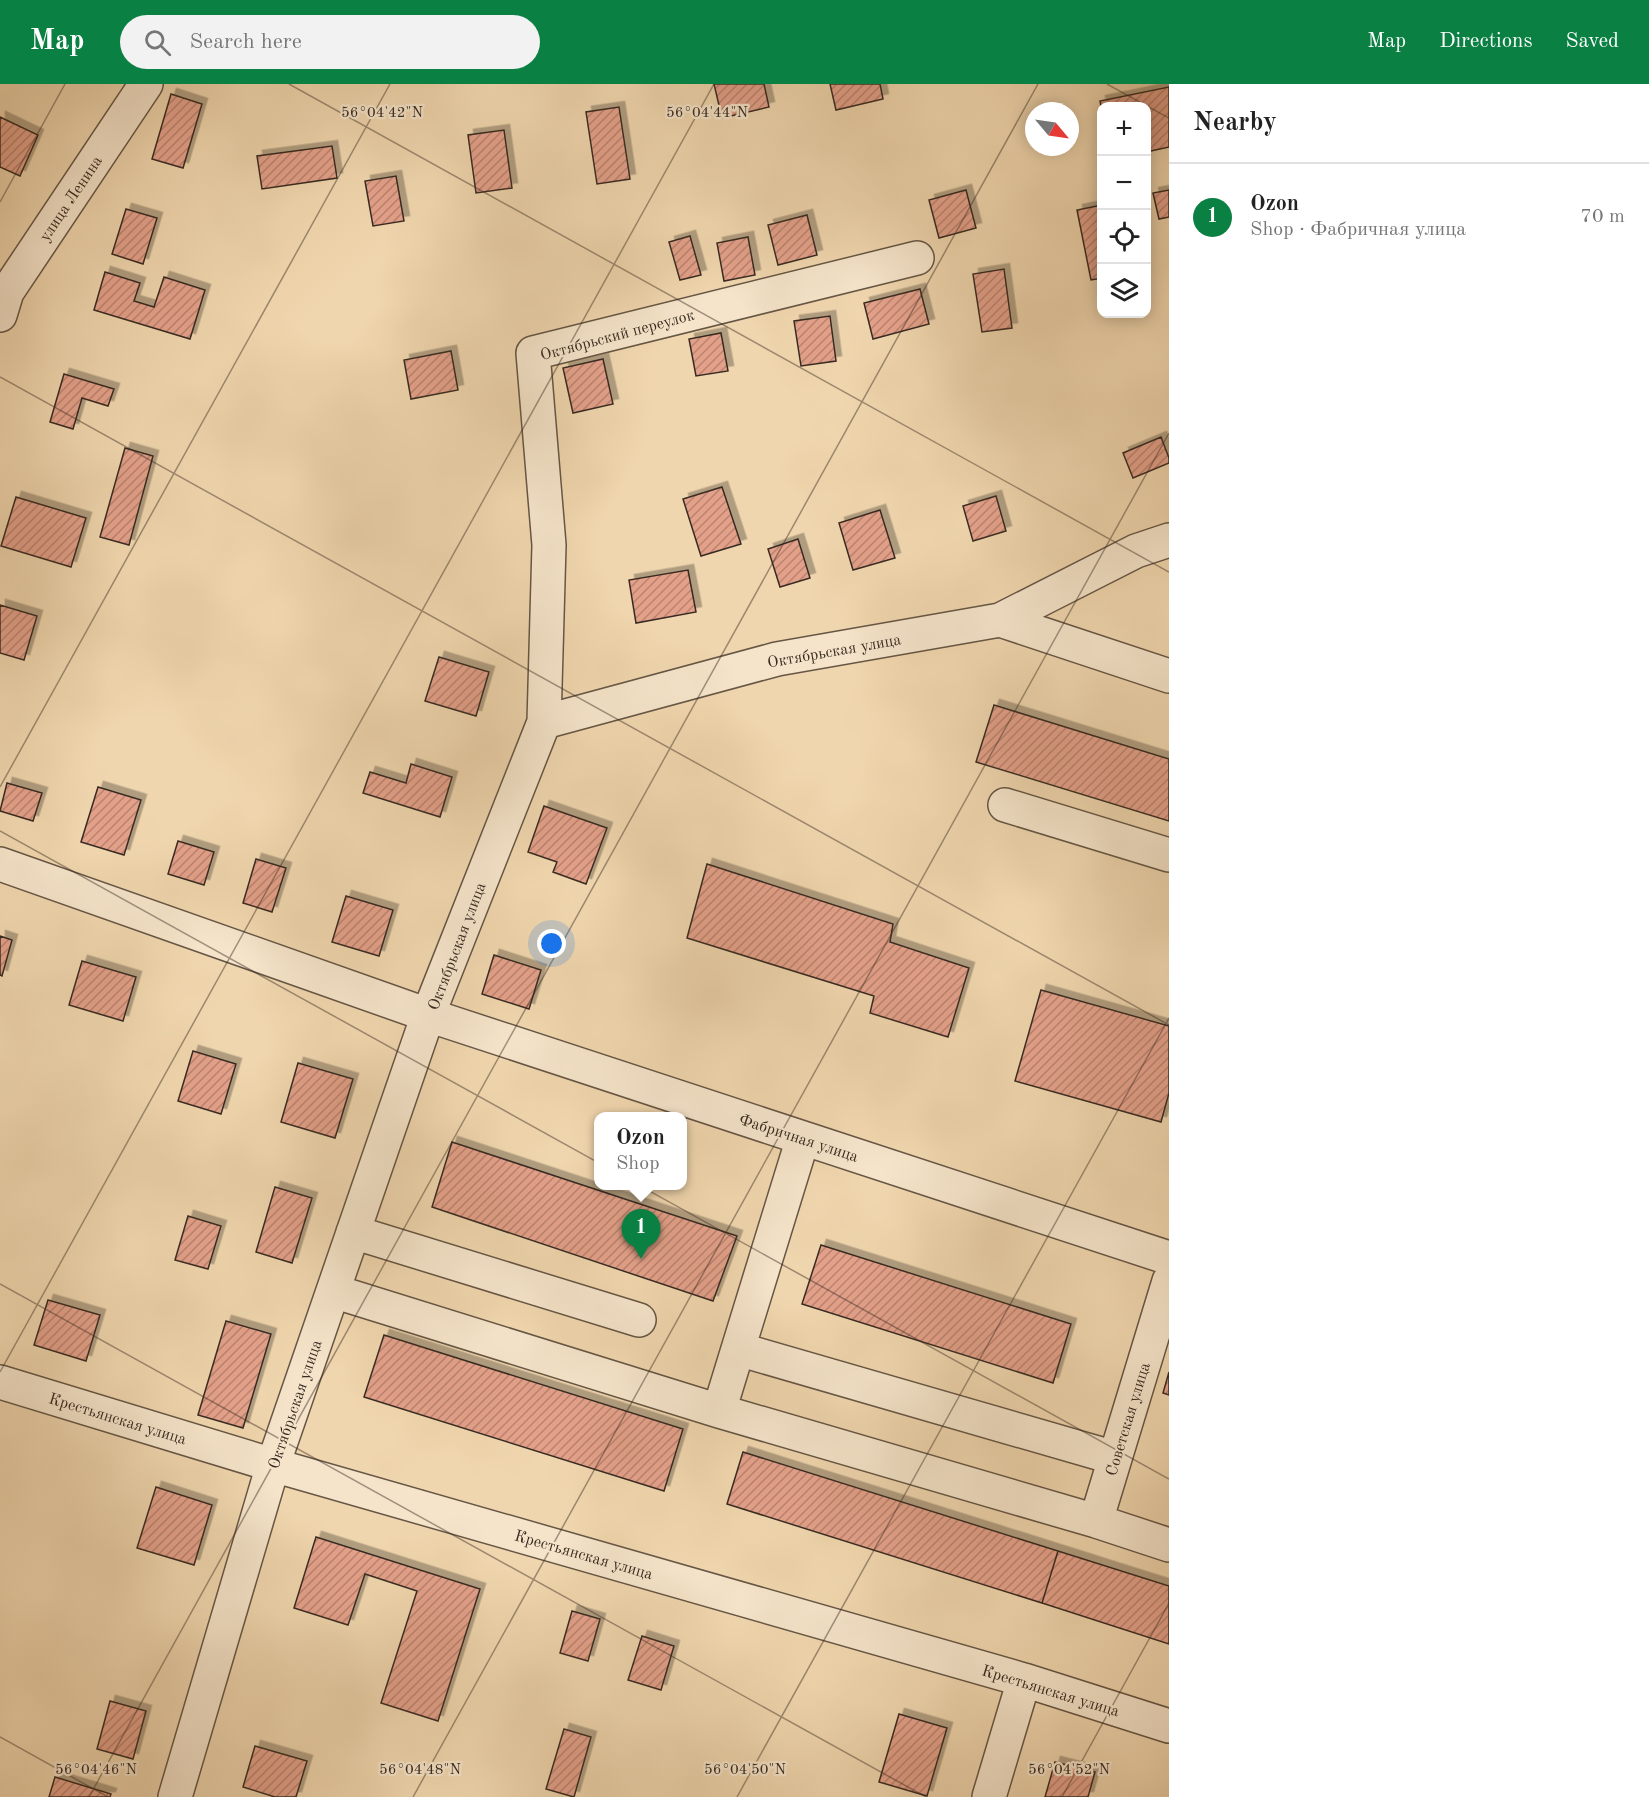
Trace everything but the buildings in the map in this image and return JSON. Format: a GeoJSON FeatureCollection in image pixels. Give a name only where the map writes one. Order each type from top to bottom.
{"type":"FeatureCollection","features":[{"type":"Feature","properties":{"kind":"street","name":"улица Ленина"},"geometry":{"type":"LineString","coordinates":[[0,315],[7,292],[146,84]]}},
{"type":"Feature","properties":{"kind":"street","name":"Октябрьский переулок"},"geometry":{"type":"LineString","coordinates":[[544,722],[549,545],[533,353],[916,258]]}},
{"type":"Feature","properties":{"kind":"street","name":"Октябрьская улица"},"geometry":{"type":"LineString","coordinates":[[175,1797],[273,1465],[428,1015],[544,722],[777,659],[1000,620],[1136,551],[1169,540]]}},
{"type":"Feature","properties":{"kind":"street"},"geometry":{"type":"LineString","coordinates":[[1000,620],[1169,676]]}},
{"type":"Feature","properties":{"kind":"street"},"geometry":{"type":"LineString","coordinates":[[1005,805],[1169,855]]}},
{"type":"Feature","properties":{"kind":"street","name":"Фабричная улица"},"geometry":{"type":"LineString","coordinates":[[0,864],[428,1015],[1169,1258]]}},
{"type":"Feature","properties":{"kind":"street"},"geometry":{"type":"LineString","coordinates":[[719,1411],[803,1138]]}},
{"type":"Feature","properties":{"kind":"street"},"geometry":{"type":"LineString","coordinates":[[353,1232],[639,1320]]}},
{"type":"Feature","properties":{"kind":"street","name":"Советская улица"},"geometry":{"type":"LineString","coordinates":[[1096,1521],[1169,1281]]}},
{"type":"Feature","properties":{"kind":"street"},"geometry":{"type":"LineString","coordinates":[[333,1291],[719,1411],[1096,1521],[1169,1545]]}},
{"type":"Feature","properties":{"kind":"street"},"geometry":{"type":"LineString","coordinates":[[738,1349],[1115,1458]]}},
{"type":"Feature","properties":{"kind":"street","name":"Крестьянская улица"},"geometry":{"type":"LineString","coordinates":[[0,1382],[273,1465],[1024,1680],[1169,1726]]}},
{"type":"Feature","properties":{"kind":"street"},"geometry":{"type":"LineString","coordinates":[[989,1797],[1024,1680]]}},
{"type":"Feature","properties":{"kind":"place","name":"Ozon"},"geometry":{"type":"Point","coordinates":[641,1259]}}]}
